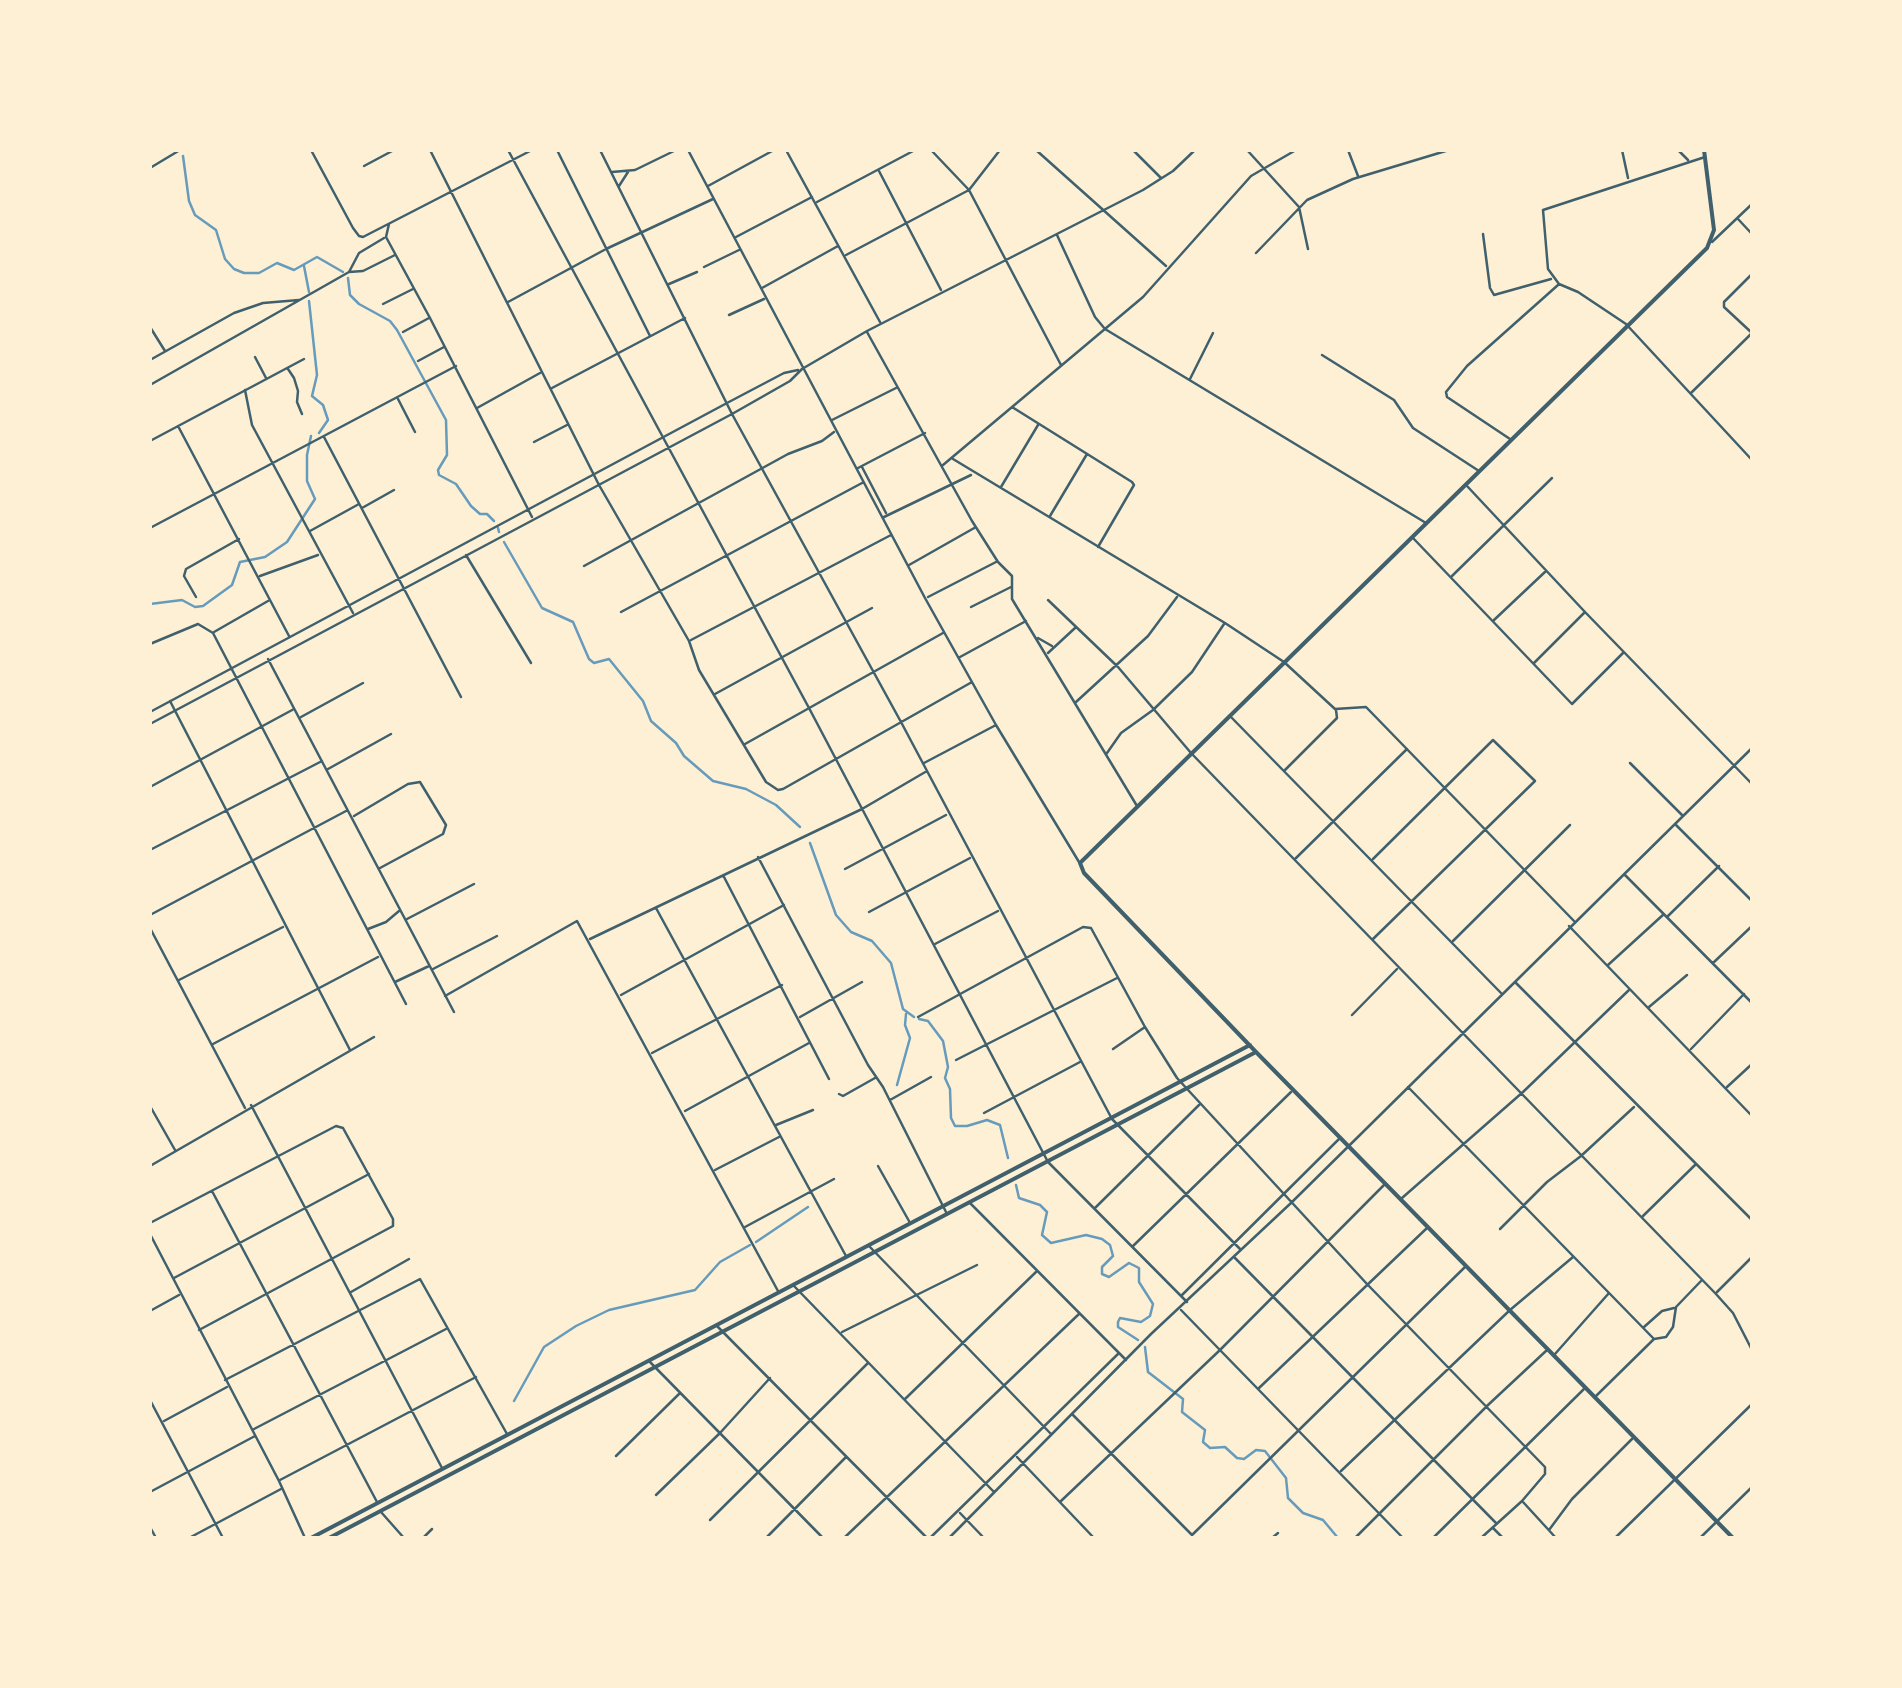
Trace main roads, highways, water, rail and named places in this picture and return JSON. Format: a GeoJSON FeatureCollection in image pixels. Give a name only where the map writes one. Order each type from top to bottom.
{"type":"FeatureCollection","features":[{"type":"Feature","properties":{"kind":"waterway"},"geometry":{"type":"LineString","coordinates":[[183,156],[189,201],[195,215],[216,230],[225,259],[234,269],[259,273],[277,263],[294,270],[317,257],[343,272]]}},
{"type":"Feature","properties":{"kind":"waterway"},"geometry":{"type":"LineString","coordinates":[[304,266],[309,292]]}},
{"type":"Feature","properties":{"kind":"waterway"},"geometry":{"type":"LineString","coordinates":[[348,278],[350,295],[390,321],[397,330],[446,420],[447,455],[439,475],[456,484],[471,506],[494,521]]}},
{"type":"Feature","properties":{"kind":"waterway"},"geometry":{"type":"LineString","coordinates":[[309,301],[317,375],[312,396],[323,405],[328,420],[319,433]]}},
{"type":"Feature","properties":{"kind":"waterway"},"geometry":{"type":"LineString","coordinates":[[150,604],[182,600],[195,607],[203,606],[232,585],[240,562],[265,557],[287,542],[315,499],[307,481],[311,436]]}},
{"type":"Feature","properties":{"kind":"waterway"},"geometry":{"type":"LineString","coordinates":[[498,528],[499,532]]}},
{"type":"Feature","properties":{"kind":"waterway"},"geometry":{"type":"LineString","coordinates":[[504,542],[542,608],[573,622],[594,663],[609,659],[643,701],[651,721],[676,743],[684,756],[713,781],[746,789],[776,805],[800,827]]}},
{"type":"Feature","properties":{"kind":"waterway"},"geometry":{"type":"LineString","coordinates":[[810,843],[836,915],[851,932],[872,941],[891,963],[903,1009],[914,1017]]}},
{"type":"Feature","properties":{"kind":"waterway"},"geometry":{"type":"LineString","coordinates":[[897,1085],[910,1038],[906,1014]]}},
{"type":"Feature","properties":{"kind":"waterway"},"geometry":{"type":"LineString","coordinates":[[919,1019],[928,1021],[943,1041],[948,1067],[945,1078],[955,1126],[987,1120],[1000,1125],[1008,1158]]}},
{"type":"Feature","properties":{"kind":"waterway"},"geometry":{"type":"LineString","coordinates":[[1016,1185],[1019,1198],[1040,1205],[1047,1212],[1042,1235],[1051,1243],[1086,1235],[1102,1239],[1110,1245],[1113,1256],[1102,1267],[1102,1274],[1109,1277],[1129,1263],[1139,1268],[1139,1282],[1153,1304],[1150,1316],[1141,1322],[1120,1318],[1118,1322],[1118,1327],[1138,1340]]}},
{"type":"Feature","properties":{"kind":"waterway"},"geometry":{"type":"LineString","coordinates":[[756,1242],[808,1207]]}},
{"type":"Feature","properties":{"kind":"waterway"},"geometry":{"type":"LineString","coordinates":[[514,1401],[544,1347],[609,1310],[695,1290],[720,1262],[750,1245]]}},
{"type":"Feature","properties":{"kind":"waterway"},"geometry":{"type":"LineString","coordinates":[[1145,1347],[1148,1372],[1183,1399],[1182,1412],[1205,1430],[1203,1442],[1210,1448],[1225,1447],[1237,1458],[1244,1459],[1256,1450],[1265,1451],[1286,1478],[1288,1498],[1303,1513],[1323,1520],[1338,1538]]}}]}
